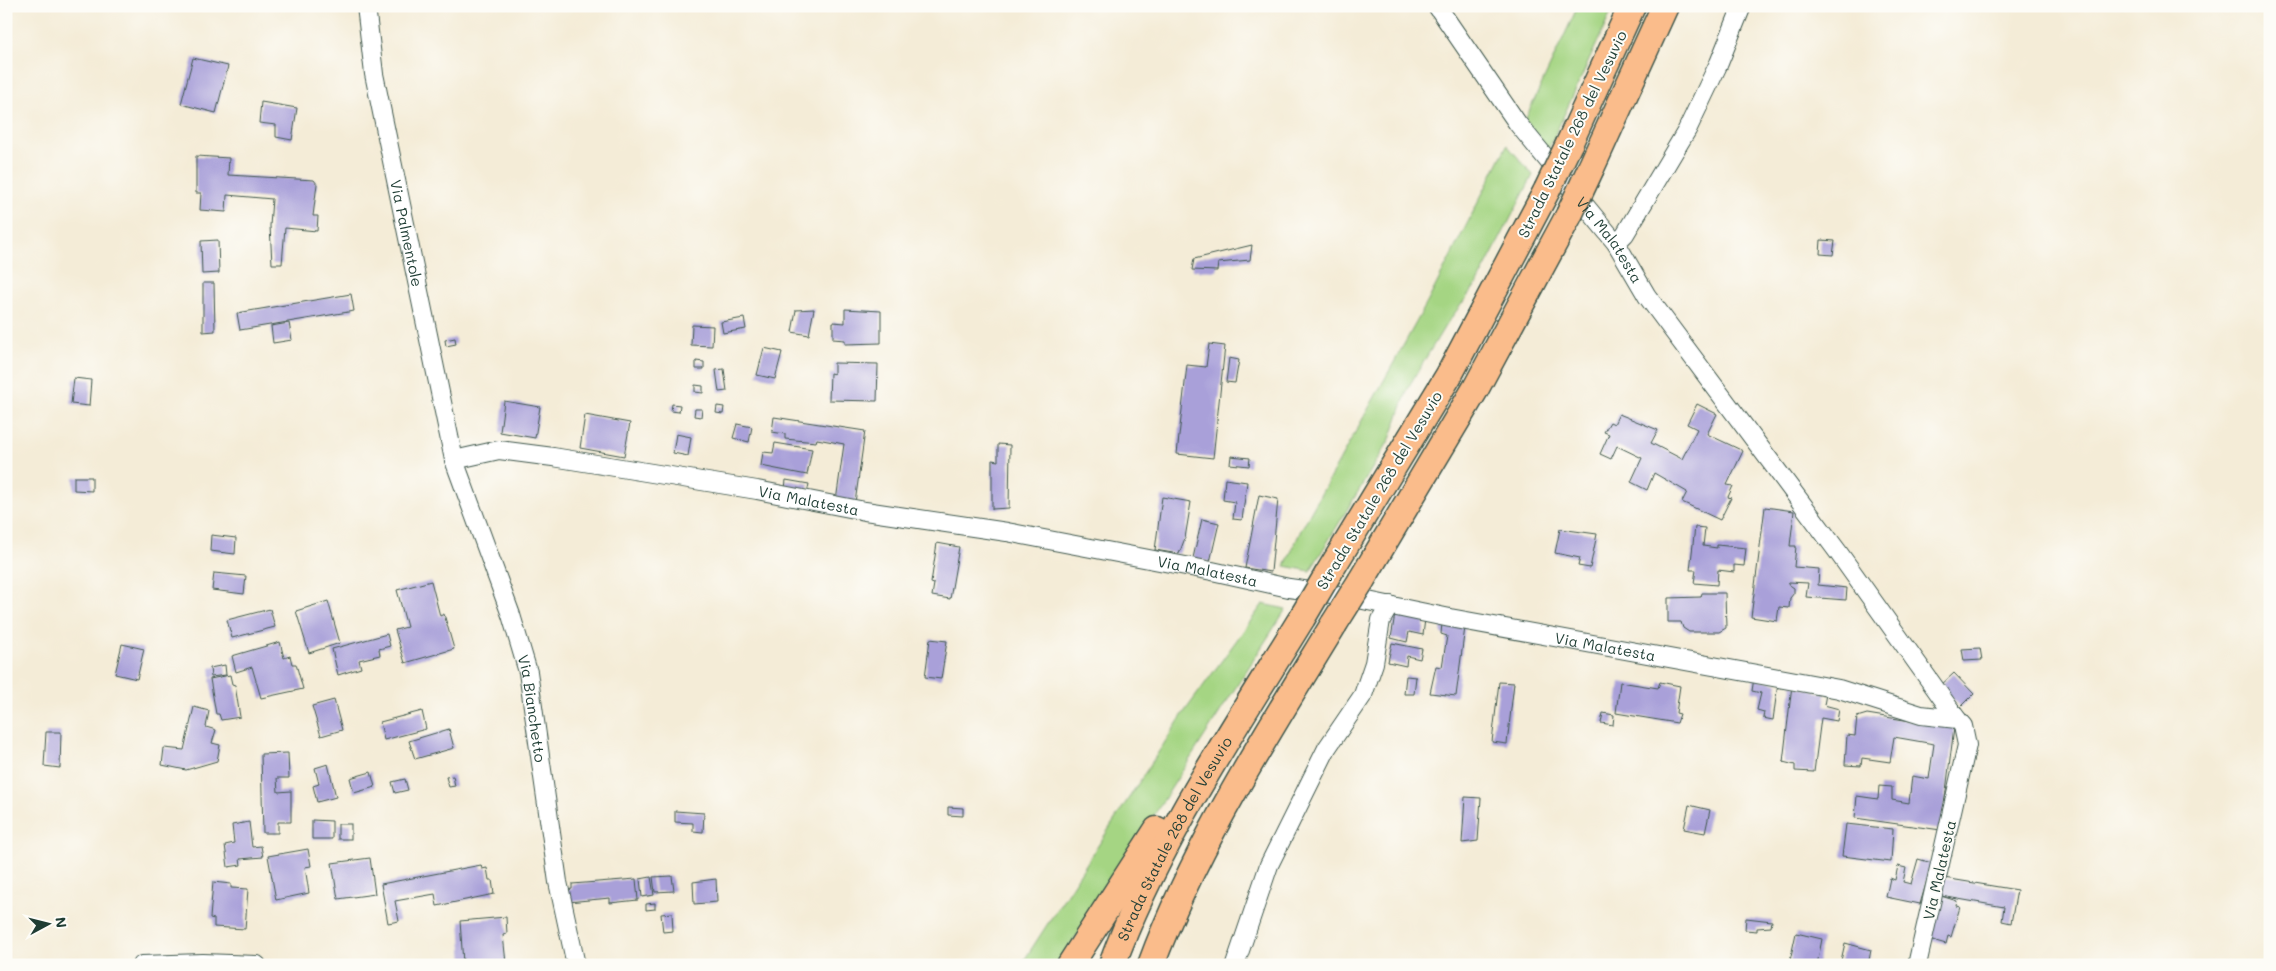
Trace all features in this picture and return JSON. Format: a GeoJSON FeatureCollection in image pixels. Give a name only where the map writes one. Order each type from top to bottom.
{"type":"FeatureCollection","features":[{"type":"Feature","properties":{"kind":"highway","name":"Strada Statale 268 del Vesuvio"},"geometry":{"type":"LineString","coordinates":[[1112,965],[1125,931],[1154,868],[1229,736],[1448,375],[1569,144],[1632,6]]}},
{"type":"Feature","properties":{"kind":"highway","name":"Strada Statale 268 del Vesuvio"},"geometry":{"type":"LineString","coordinates":[[1150,965],[1184,886],[1240,780],[1476,388],[1569,215],[1664,6]]}},
{"type":"Feature","properties":{"kind":"highway"},"geometry":{"type":"LineString","coordinates":[[1070,965],[1154,835],[1186,789],[1229,736]]}},
{"type":"Feature","properties":{"kind":"street","name":"Via Palmentole"},"geometry":{"type":"LineString","coordinates":[[366,6],[374,74],[454,460]]}},
{"type":"Feature","properties":{"kind":"street","name":"Via Malatesta"},"geometry":{"type":"LineString","coordinates":[[1437,6],[1518,124],[1616,244],[1647,296],[1838,552],[1963,726],[1967,744],[1916,965]]}},
{"type":"Feature","properties":{"kind":"street"},"geometry":{"type":"LineString","coordinates":[[1616,244],[1625,234],[1687,130],[1719,63],[1742,6]]}},
{"type":"Feature","properties":{"kind":"street","name":"Via Malatesta"},"geometry":{"type":"LineString","coordinates":[[454,460],[499,450],[553,456],[864,510],[1007,532],[1212,571],[1289,588],[1340,595],[1450,618],[1839,689],[1921,714],[1957,720]]}},
{"type":"Feature","properties":{"kind":"street","name":"Via Bianchetto"},"geometry":{"type":"LineString","coordinates":[[454,460],[505,598],[528,672],[558,882],[576,965]]}},
{"type":"Feature","properties":{"kind":"street"},"geometry":{"type":"LineString","coordinates":[[1235,965],[1269,865],[1327,748],[1362,695],[1374,663],[1381,620],[1390,605]]}},
{"type":"Feature","properties":{"kind":"street"},"geometry":{"type":"LineString","coordinates":[[142,965],[256,965]]}},
{"type":"Feature","properties":{"kind":"green space"},"geometry":{"type":"Polygon","coordinates":[[[1578,6],[1614,6],[1548,150],[1525,120],[1578,6]]]}},
{"type":"Feature","properties":{"kind":"green space"},"geometry":{"type":"Polygon","coordinates":[[[1507,145],[1533,175],[1476,285],[1445,326],[1409,386],[1390,439],[1310,571],[1285,566],[1301,530],[1428,301],[1507,145]]]}},
{"type":"Feature","properties":{"kind":"green space"},"geometry":{"type":"Polygon","coordinates":[[[1263,604],[1286,609],[1058,965],[1021,965],[1185,711],[1263,604]]]}},
{"type":"Feature","properties":{"kind":"building"},"geometry":{"type":"Polygon","coordinates":[[[193,58],[228,66],[216,113],[181,104],[193,58]]]}},
{"type":"Feature","properties":{"kind":"building"},"geometry":{"type":"Polygon","coordinates":[[[261,102],[297,108],[292,140],[276,137],[276,125],[259,123],[261,102]]]}},
{"type":"Feature","properties":{"kind":"building"},"geometry":{"type":"Polygon","coordinates":[[[196,156],[229,158],[228,175],[314,180],[317,184],[313,216],[318,216],[317,231],[285,228],[282,264],[272,264],[270,226],[272,199],[227,195],[226,212],[200,210],[201,193],[196,193],[196,156]]]}},
{"type":"Feature","properties":{"kind":"building"},"geometry":{"type":"Polygon","coordinates":[[[218,240],[219,273],[202,274],[201,241],[218,240]]]}},
{"type":"Feature","properties":{"kind":"building"},"geometry":{"type":"Polygon","coordinates":[[[1821,240],[1835,241],[1833,255],[1820,254],[1821,240]]]}},
{"type":"Feature","properties":{"kind":"building"},"geometry":{"type":"Polygon","coordinates":[[[1252,245],[1250,260],[1218,263],[1217,271],[1192,270],[1194,259],[1252,245]]]}},
{"type":"Feature","properties":{"kind":"building"},"geometry":{"type":"Polygon","coordinates":[[[203,283],[214,283],[215,331],[203,332],[203,283]]]}},
{"type":"Feature","properties":{"kind":"building"},"geometry":{"type":"Polygon","coordinates":[[[351,294],[354,311],[240,330],[237,313],[351,294]]]}},
{"type":"Feature","properties":{"kind":"building"},"geometry":{"type":"Polygon","coordinates":[[[814,309],[809,335],[792,332],[796,310],[814,309]]]}},
{"type":"Feature","properties":{"kind":"building"},"geometry":{"type":"Polygon","coordinates":[[[845,309],[881,311],[881,343],[845,344],[845,340],[833,339],[833,322],[845,323],[845,309]]]}},
{"type":"Feature","properties":{"kind":"building"},"geometry":{"type":"Polygon","coordinates":[[[744,318],[746,329],[723,333],[721,322],[744,318]]]}},
{"type":"Feature","properties":{"kind":"building"},"geometry":{"type":"Polygon","coordinates":[[[289,323],[292,340],[273,343],[271,326],[289,323]]]}},
{"type":"Feature","properties":{"kind":"building"},"geometry":{"type":"Polygon","coordinates":[[[692,325],[713,326],[712,346],[691,345],[692,325]]]}},
{"type":"Feature","properties":{"kind":"building"},"geometry":{"type":"Polygon","coordinates":[[[455,338],[456,344],[446,346],[445,340],[455,338]]]}},
{"type":"Feature","properties":{"kind":"building"},"geometry":{"type":"Polygon","coordinates":[[[1209,344],[1225,346],[1213,458],[1177,454],[1187,365],[1206,367],[1209,344]]]}},
{"type":"Feature","properties":{"kind":"building"},"geometry":{"type":"Polygon","coordinates":[[[764,348],[782,352],[775,379],[757,375],[764,348]]]}},
{"type":"Feature","properties":{"kind":"building"},"geometry":{"type":"Polygon","coordinates":[[[1229,358],[1239,360],[1235,383],[1226,382],[1229,358]]]}},
{"type":"Feature","properties":{"kind":"building"},"geometry":{"type":"Polygon","coordinates":[[[696,361],[704,362],[704,369],[696,369],[696,361]]]}},
{"type":"Feature","properties":{"kind":"building"},"geometry":{"type":"Polygon","coordinates":[[[834,363],[878,364],[877,401],[829,400],[830,373],[834,374],[834,363]]]}},
{"type":"Feature","properties":{"kind":"building"},"geometry":{"type":"Polygon","coordinates":[[[724,369],[727,391],[719,392],[716,370],[724,369]]]}},
{"type":"Feature","properties":{"kind":"building"},"geometry":{"type":"Polygon","coordinates":[[[74,378],[91,380],[89,406],[71,404],[74,378]]]}},
{"type":"Feature","properties":{"kind":"building"},"geometry":{"type":"Polygon","coordinates":[[[695,385],[703,386],[703,393],[695,392],[695,385]]]}},
{"type":"Feature","properties":{"kind":"building"},"geometry":{"type":"Polygon","coordinates":[[[504,401],[540,407],[535,438],[500,432],[504,401]]]}},
{"type":"Feature","properties":{"kind":"building"},"geometry":{"type":"Polygon","coordinates":[[[672,404],[680,405],[679,412],[671,411],[672,404]]]}},
{"type":"Feature","properties":{"kind":"building"},"geometry":{"type":"Polygon","coordinates":[[[1697,404],[1717,414],[1707,434],[1743,451],[1727,485],[1733,486],[1728,497],[1731,498],[1720,520],[1682,502],[1687,492],[1654,473],[1647,490],[1631,482],[1642,458],[1617,446],[1611,459],[1600,454],[1609,434],[1604,432],[1610,422],[1614,424],[1619,414],[1658,430],[1651,443],[1682,459],[1697,429],[1687,424],[1697,404]]]}},
{"type":"Feature","properties":{"kind":"building"},"geometry":{"type":"Polygon","coordinates":[[[717,406],[724,407],[723,414],[716,413],[717,406]]]}},
{"type":"Feature","properties":{"kind":"building"},"geometry":{"type":"Polygon","coordinates":[[[695,409],[702,409],[701,417],[694,416],[695,409]]]}},
{"type":"Feature","properties":{"kind":"building"},"geometry":{"type":"Polygon","coordinates":[[[585,415],[630,423],[624,456],[580,448],[585,415]]]}},
{"type":"Feature","properties":{"kind":"building"},"geometry":{"type":"Polygon","coordinates":[[[774,417],[865,431],[855,503],[836,501],[844,444],[817,439],[816,442],[785,439],[785,434],[772,432],[774,417]]]}},
{"type":"Feature","properties":{"kind":"building"},"geometry":{"type":"Polygon","coordinates":[[[737,424],[752,427],[749,442],[733,438],[737,424]]]}},
{"type":"Feature","properties":{"kind":"building"},"geometry":{"type":"Polygon","coordinates":[[[676,434],[691,437],[688,456],[673,453],[676,434]]]}},
{"type":"Feature","properties":{"kind":"building"},"geometry":{"type":"Polygon","coordinates":[[[775,443],[812,449],[807,475],[761,466],[763,452],[773,453],[775,443]]]}},
{"type":"Feature","properties":{"kind":"building"},"geometry":{"type":"Polygon","coordinates":[[[998,444],[1010,445],[1009,508],[992,509],[992,460],[998,461],[998,444]]]}},
{"type":"Feature","properties":{"kind":"building"},"geometry":{"type":"Polygon","coordinates":[[[1231,456],[1250,458],[1249,466],[1230,464],[1231,456]]]}},
{"type":"Feature","properties":{"kind":"building"},"geometry":{"type":"Polygon","coordinates":[[[74,477],[92,477],[92,491],[74,490],[74,477]]]}},
{"type":"Feature","properties":{"kind":"building"},"geometry":{"type":"Polygon","coordinates":[[[1225,479],[1247,482],[1242,520],[1233,519],[1235,502],[1223,500],[1225,479]]]}},
{"type":"Feature","properties":{"kind":"building"},"geometry":{"type":"Polygon","coordinates":[[[786,480],[809,484],[807,493],[785,489],[786,480]]]}},
{"type":"Feature","properties":{"kind":"building"},"geometry":{"type":"Polygon","coordinates":[[[1259,495],[1278,499],[1271,572],[1245,568],[1259,495]]]}},
{"type":"Feature","properties":{"kind":"building"},"geometry":{"type":"Polygon","coordinates":[[[1162,497],[1191,502],[1185,538],[1179,554],[1155,550],[1162,497]]]}},
{"type":"Feature","properties":{"kind":"building"},"geometry":{"type":"Polygon","coordinates":[[[1765,507],[1794,511],[1790,546],[1796,546],[1794,567],[1819,569],[1818,585],[1847,588],[1846,600],[1806,597],[1808,583],[1789,582],[1788,584],[1794,588],[1794,593],[1790,598],[1789,608],[1779,607],[1777,621],[1751,617],[1765,507]]]}},
{"type":"Feature","properties":{"kind":"building"},"geometry":{"type":"Polygon","coordinates":[[[1202,519],[1219,523],[1210,562],[1193,558],[1202,519]]]}},
{"type":"Feature","properties":{"kind":"building"},"geometry":{"type":"Polygon","coordinates":[[[1695,527],[1705,528],[1703,546],[1717,548],[1717,545],[1746,548],[1744,566],[1734,565],[1734,572],[1718,570],[1717,585],[1694,583],[1696,570],[1690,570],[1695,527]]]}},
{"type":"Feature","properties":{"kind":"building"},"geometry":{"type":"Polygon","coordinates":[[[1560,529],[1597,534],[1590,568],[1578,566],[1580,558],[1555,553],[1560,529]]]}},
{"type":"Feature","properties":{"kind":"building"},"geometry":{"type":"Polygon","coordinates":[[[211,535],[236,538],[235,554],[210,551],[211,535]]]}},
{"type":"Feature","properties":{"kind":"building"},"geometry":{"type":"Polygon","coordinates":[[[937,543],[959,547],[950,599],[932,596],[934,584],[931,583],[937,543]]]}},
{"type":"Feature","properties":{"kind":"building"},"geometry":{"type":"Polygon","coordinates":[[[214,573],[246,576],[244,594],[212,590],[214,573]]]}},
{"type":"Feature","properties":{"kind":"building"},"geometry":{"type":"Polygon","coordinates":[[[431,581],[440,616],[444,614],[454,649],[405,663],[395,630],[407,627],[397,590],[431,581]]]}},
{"type":"Feature","properties":{"kind":"building"},"geometry":{"type":"Polygon","coordinates":[[[1702,593],[1725,593],[1726,628],[1719,632],[1689,632],[1683,628],[1681,622],[1668,622],[1668,598],[1701,597],[1702,593]]]}},
{"type":"Feature","properties":{"kind":"building"},"geometry":{"type":"Polygon","coordinates":[[[328,601],[340,643],[309,653],[296,611],[328,601]]]}},
{"type":"Feature","properties":{"kind":"building"},"geometry":{"type":"Polygon","coordinates":[[[270,609],[275,627],[232,638],[227,620],[270,609]]]}},
{"type":"Feature","properties":{"kind":"building"},"geometry":{"type":"Polygon","coordinates":[[[1395,614],[1425,619],[1423,635],[1409,632],[1407,642],[1391,638],[1395,614]]]}},
{"type":"Feature","properties":{"kind":"building"},"geometry":{"type":"Polygon","coordinates":[[[1442,623],[1465,627],[1456,696],[1430,693],[1436,666],[1442,667],[1447,636],[1441,634],[1442,623]]]}},
{"type":"Feature","properties":{"kind":"building"},"geometry":{"type":"Polygon","coordinates":[[[387,634],[390,646],[379,649],[380,655],[359,660],[361,668],[338,675],[332,649],[387,634]]]}},
{"type":"Feature","properties":{"kind":"building"},"geometry":{"type":"Polygon","coordinates":[[[930,639],[947,641],[941,679],[925,677],[930,639]]]}},
{"type":"Feature","properties":{"kind":"building"},"geometry":{"type":"Polygon","coordinates":[[[280,642],[284,658],[290,656],[292,664],[296,664],[303,689],[261,698],[252,667],[236,672],[232,656],[280,642]]]}},
{"type":"Feature","properties":{"kind":"building"},"geometry":{"type":"Polygon","coordinates":[[[1392,643],[1422,649],[1420,659],[1407,656],[1406,666],[1388,662],[1392,643]]]}},
{"type":"Feature","properties":{"kind":"building"},"geometry":{"type":"Polygon","coordinates":[[[122,644],[144,649],[137,679],[115,674],[122,644]]]}},
{"type":"Feature","properties":{"kind":"building"},"geometry":{"type":"Polygon","coordinates":[[[1980,648],[1982,660],[1964,661],[1962,649],[1980,648]]]}},
{"type":"Feature","properties":{"kind":"building"},"geometry":{"type":"Polygon","coordinates":[[[225,665],[226,675],[211,677],[210,668],[225,665]]]}},
{"type":"Feature","properties":{"kind":"building"},"geometry":{"type":"Polygon","coordinates":[[[1954,673],[1974,694],[1961,707],[1940,686],[1954,673]]]}},
{"type":"Feature","properties":{"kind":"building"},"geometry":{"type":"Polygon","coordinates":[[[230,675],[232,684],[235,685],[240,717],[221,720],[219,714],[216,714],[210,679],[230,675]]]}},
{"type":"Feature","properties":{"kind":"building"},"geometry":{"type":"Polygon","coordinates":[[[1406,676],[1416,677],[1414,694],[1404,694],[1406,676]]]}},
{"type":"Feature","properties":{"kind":"building"},"geometry":{"type":"Polygon","coordinates":[[[1754,678],[1778,683],[1773,720],[1763,718],[1764,712],[1757,710],[1761,693],[1752,691],[1754,678]]]}},
{"type":"Feature","properties":{"kind":"building"},"geometry":{"type":"Polygon","coordinates":[[[1499,682],[1514,683],[1507,744],[1492,742],[1499,682]]]}},
{"type":"Feature","properties":{"kind":"building"},"geometry":{"type":"Polygon","coordinates":[[[1620,682],[1658,688],[1660,682],[1680,686],[1676,713],[1680,714],[1677,723],[1616,713],[1620,682]]]}},
{"type":"Feature","properties":{"kind":"building"},"geometry":{"type":"Polygon","coordinates":[[[1792,685],[1826,694],[1824,705],[1839,709],[1837,721],[1821,718],[1814,772],[1795,771],[1795,765],[1783,762],[1792,685]]]}},
{"type":"Feature","properties":{"kind":"building"},"geometry":{"type":"Polygon","coordinates":[[[334,700],[342,730],[321,736],[312,706],[334,700]]]}},
{"type":"Feature","properties":{"kind":"building"},"geometry":{"type":"Polygon","coordinates":[[[194,707],[209,711],[206,727],[216,730],[212,743],[220,745],[217,761],[186,770],[162,765],[164,748],[184,750],[194,707]]]}},
{"type":"Feature","properties":{"kind":"building"},"geometry":{"type":"Polygon","coordinates":[[[422,711],[426,729],[384,740],[380,722],[422,711]]]}},
{"type":"Feature","properties":{"kind":"building"},"geometry":{"type":"Polygon","coordinates":[[[1603,713],[1614,715],[1613,725],[1601,723],[1603,713]]]}},
{"type":"Feature","properties":{"kind":"building"},"geometry":{"type":"Polygon","coordinates":[[[1867,714],[1954,728],[1941,830],[1855,818],[1857,796],[1878,799],[1879,786],[1892,787],[1892,800],[1909,803],[1912,776],[1929,779],[1934,744],[1894,737],[1890,762],[1862,758],[1861,766],[1845,765],[1847,735],[1855,736],[1857,717],[1867,714]]]}},
{"type":"Feature","properties":{"kind":"building"},"geometry":{"type":"Polygon","coordinates":[[[449,729],[454,748],[415,759],[409,741],[449,729]]]}},
{"type":"Feature","properties":{"kind":"building"},"geometry":{"type":"Polygon","coordinates":[[[46,732],[61,732],[60,768],[44,766],[46,732]]]}},
{"type":"Feature","properties":{"kind":"building"},"geometry":{"type":"Polygon","coordinates":[[[288,753],[289,778],[277,778],[278,792],[291,791],[291,822],[278,822],[278,833],[263,833],[261,754],[288,753]]]}},
{"type":"Feature","properties":{"kind":"building"},"geometry":{"type":"Polygon","coordinates":[[[328,764],[336,797],[317,802],[313,786],[319,784],[315,768],[328,764]]]}},
{"type":"Feature","properties":{"kind":"building"},"geometry":{"type":"Polygon","coordinates":[[[371,772],[375,787],[354,793],[350,778],[371,772]]]}},
{"type":"Feature","properties":{"kind":"building"},"geometry":{"type":"Polygon","coordinates":[[[453,776],[455,786],[449,787],[446,777],[453,776]]]}},
{"type":"Feature","properties":{"kind":"building"},"geometry":{"type":"Polygon","coordinates":[[[405,779],[408,790],[395,793],[392,782],[405,779]]]}},
{"type":"Feature","properties":{"kind":"building"},"geometry":{"type":"Polygon","coordinates":[[[1465,797],[1481,798],[1478,841],[1462,843],[1465,797]]]}},
{"type":"Feature","properties":{"kind":"building"},"geometry":{"type":"Polygon","coordinates":[[[1689,805],[1710,810],[1705,833],[1684,829],[1689,805]]]}},
{"type":"Feature","properties":{"kind":"building"},"geometry":{"type":"Polygon","coordinates":[[[948,807],[963,808],[963,816],[948,815],[948,807]]]}},
{"type":"Feature","properties":{"kind":"building"},"geometry":{"type":"Polygon","coordinates":[[[675,811],[704,813],[703,832],[693,831],[693,823],[675,822],[675,811]]]}},
{"type":"Feature","properties":{"kind":"building"},"geometry":{"type":"Polygon","coordinates":[[[312,820],[332,821],[332,839],[312,839],[312,820]]]}},
{"type":"Feature","properties":{"kind":"building"},"geometry":{"type":"Polygon","coordinates":[[[249,822],[252,847],[261,846],[263,857],[240,859],[241,865],[228,867],[225,845],[234,843],[232,825],[249,822]]]}},
{"type":"Feature","properties":{"kind":"building"},"geometry":{"type":"Polygon","coordinates":[[[338,824],[351,824],[351,839],[338,839],[338,824]]]}},
{"type":"Feature","properties":{"kind":"building"},"geometry":{"type":"Polygon","coordinates":[[[1846,824],[1893,829],[1891,862],[1842,856],[1846,824]]]}},
{"type":"Feature","properties":{"kind":"building"},"geometry":{"type":"Polygon","coordinates":[[[308,849],[311,866],[305,867],[309,893],[276,900],[268,856],[308,849]]]}},
{"type":"Feature","properties":{"kind":"building"},"geometry":{"type":"Polygon","coordinates":[[[370,858],[375,894],[338,899],[332,863],[370,858]]]}},
{"type":"Feature","properties":{"kind":"building"},"geometry":{"type":"Polygon","coordinates":[[[1918,859],[1932,863],[1920,904],[1886,897],[1890,878],[1895,880],[1898,866],[1906,868],[1903,882],[1911,884],[1918,859]]]}},
{"type":"Feature","properties":{"kind":"building"},"geometry":{"type":"Polygon","coordinates":[[[481,865],[482,869],[487,868],[489,880],[492,880],[494,894],[437,906],[435,894],[395,901],[399,921],[388,923],[381,884],[481,865]]]}},
{"type":"Feature","properties":{"kind":"building"},"geometry":{"type":"Polygon","coordinates":[[[672,876],[674,891],[655,892],[653,877],[672,876]]]}},
{"type":"Feature","properties":{"kind":"building"},"geometry":{"type":"Polygon","coordinates":[[[651,877],[654,895],[642,897],[640,879],[651,877]]]}},
{"type":"Feature","properties":{"kind":"building"},"geometry":{"type":"Polygon","coordinates":[[[1944,878],[2017,890],[2011,923],[2002,921],[2004,907],[1941,896],[1957,901],[1956,906],[1960,907],[1951,937],[1948,936],[1946,944],[1929,939],[1944,878]]]}},
{"type":"Feature","properties":{"kind":"building"},"geometry":{"type":"Polygon","coordinates":[[[636,879],[638,900],[610,903],[610,898],[568,902],[567,890],[572,889],[572,884],[636,879]]]}},
{"type":"Feature","properties":{"kind":"building"},"geometry":{"type":"Polygon","coordinates":[[[716,879],[717,902],[694,904],[693,882],[716,879]]]}},
{"type":"Feature","properties":{"kind":"building"},"geometry":{"type":"Polygon","coordinates":[[[213,882],[231,884],[231,888],[248,889],[245,929],[214,927],[214,919],[210,918],[213,882]]]}},
{"type":"Feature","properties":{"kind":"building"},"geometry":{"type":"Polygon","coordinates":[[[655,903],[655,909],[646,910],[646,904],[655,903]]]}},
{"type":"Feature","properties":{"kind":"building"},"geometry":{"type":"Polygon","coordinates":[[[672,913],[673,931],[663,932],[661,914],[672,913]]]}},
{"type":"Feature","properties":{"kind":"building"},"geometry":{"type":"Polygon","coordinates":[[[506,917],[507,934],[503,935],[506,963],[463,963],[460,921],[506,917]]]}},
{"type":"Feature","properties":{"kind":"building"},"geometry":{"type":"Polygon","coordinates":[[[1746,918],[1772,921],[1771,927],[1757,928],[1757,931],[1745,930],[1746,918]]]}},
{"type":"Feature","properties":{"kind":"building"},"geometry":{"type":"Polygon","coordinates":[[[1796,933],[1822,939],[1817,965],[1789,965],[1796,933]]]}},
{"type":"Feature","properties":{"kind":"building"},"geometry":{"type":"Polygon","coordinates":[[[1845,943],[1871,950],[1868,965],[1840,965],[1845,943]]]}}]}
